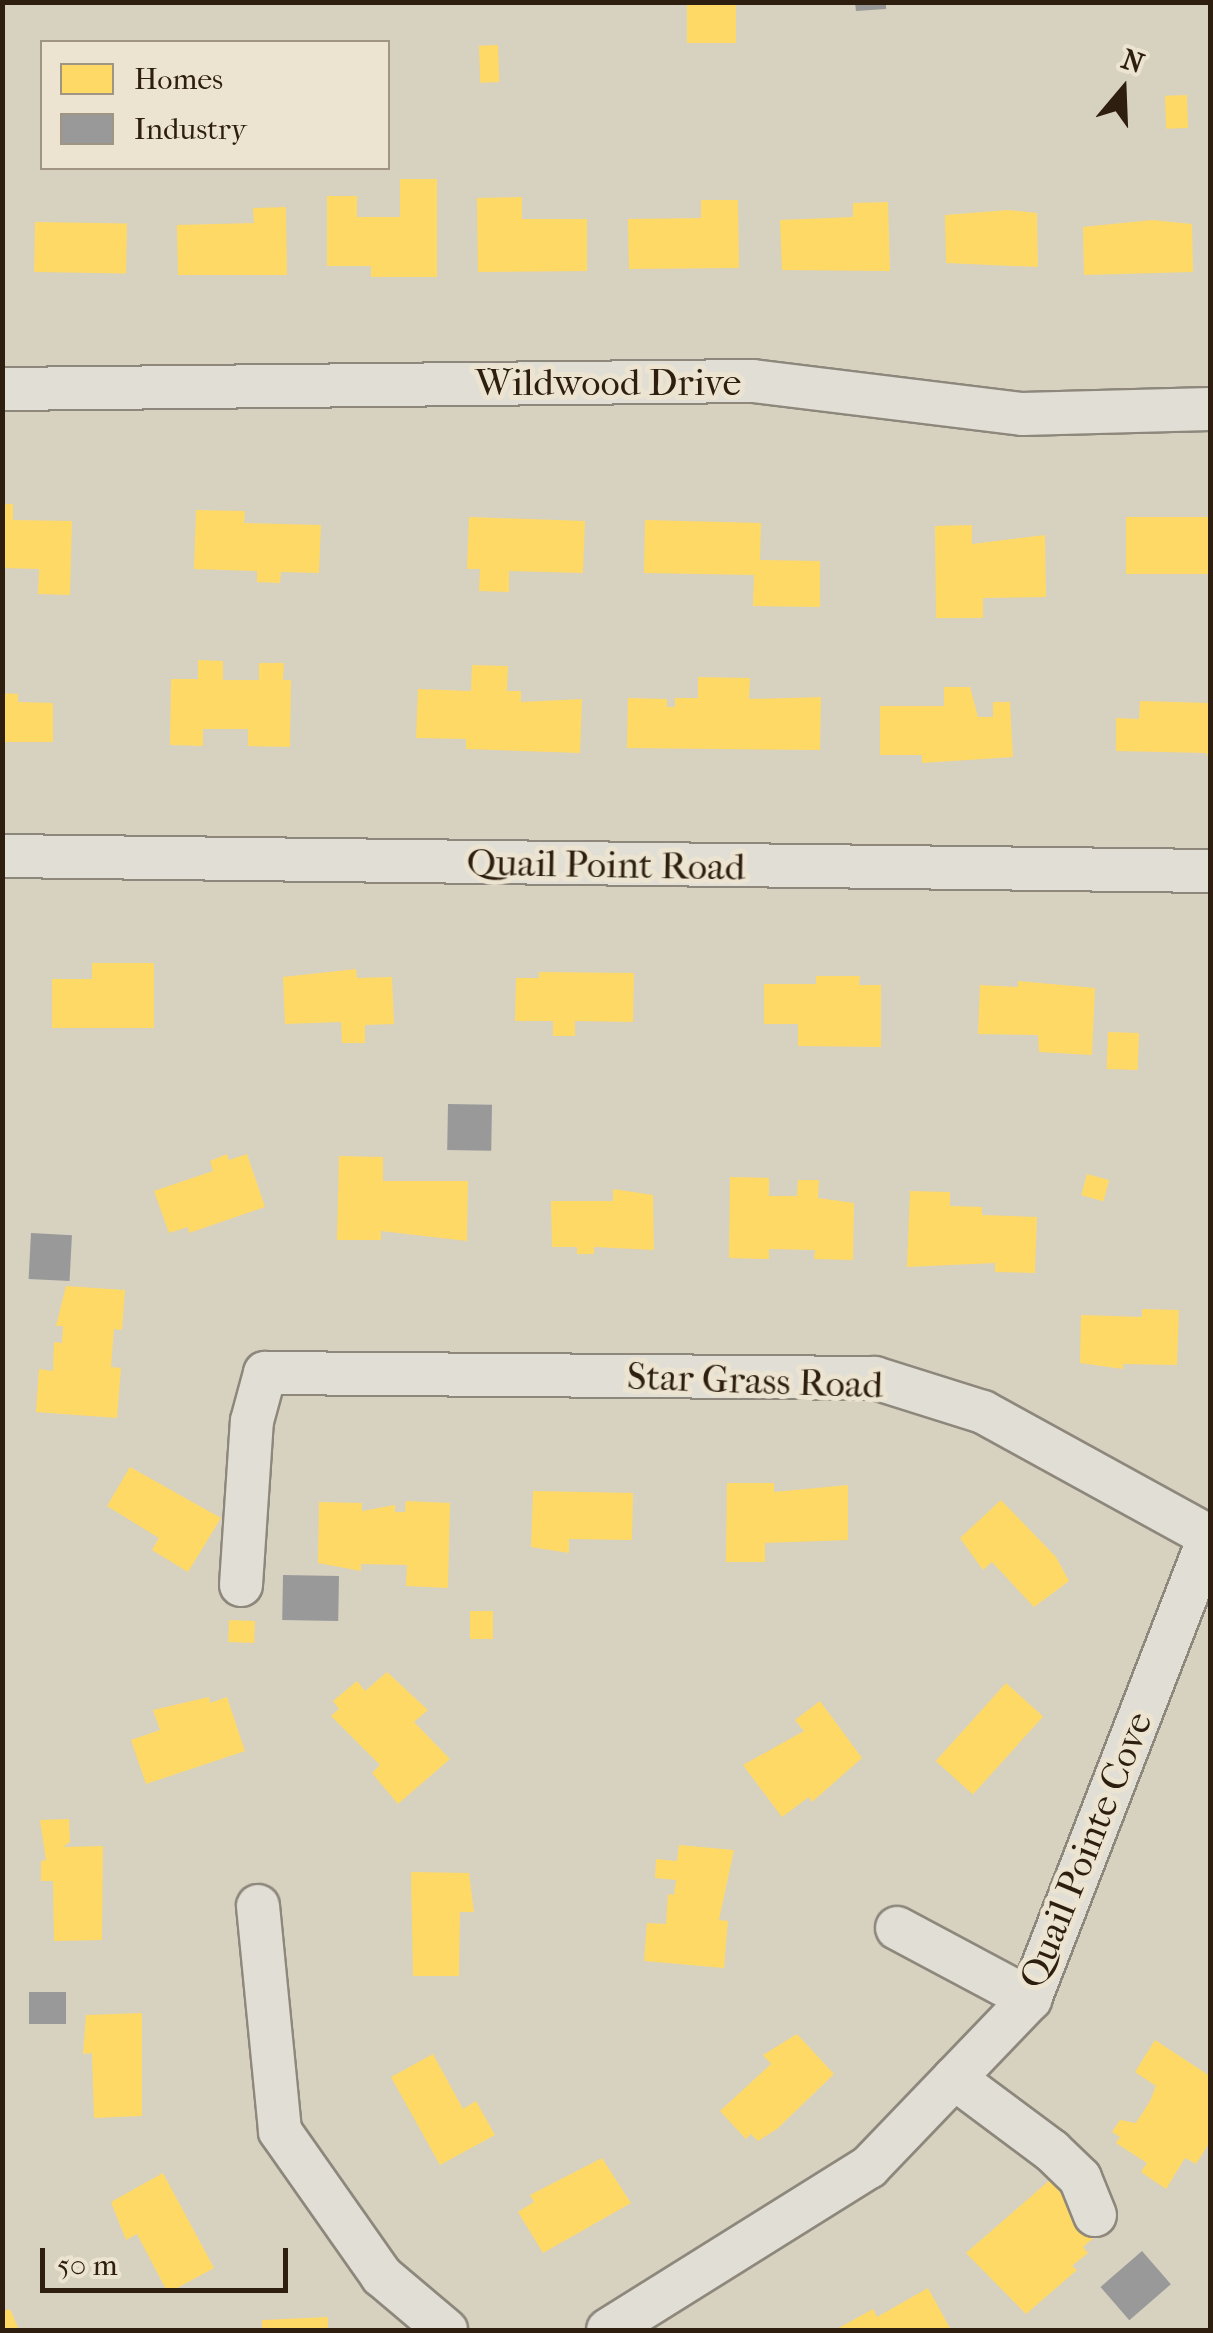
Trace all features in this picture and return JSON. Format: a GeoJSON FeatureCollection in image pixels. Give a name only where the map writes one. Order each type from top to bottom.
{"type":"FeatureCollection","features":[{"type":"Feature","properties":{"kind":"street","name":"Wildwood Drive"},"geometry":{"type":"LineString","coordinates":[[2,389],[753,381],[1022,414],[1210,410]]}},
{"type":"Feature","properties":{"kind":"street","name":"Quail Point Road"},"geometry":{"type":"LineString","coordinates":[[2,856],[1210,871]]}},
{"type":"Feature","properties":{"kind":"street","name":"Star Grass Road"},"geometry":{"type":"LineString","coordinates":[[242,1586],[252,1421],[265,1373],[875,1378],[983,1412],[1210,1536]]}},
{"type":"Feature","properties":{"kind":"street","name":"Quail Pointe Cove"},"geometry":{"type":"LineString","coordinates":[[608,2330],[869,2167],[1030,2000],[1210,1536]]}},
{"type":"Feature","properties":{"kind":"street"},"geometry":{"type":"LineString","coordinates":[[258,1906],[280,2131],[382,2276],[446,2330]]}},
{"type":"Feature","properties":{"kind":"street"},"geometry":{"type":"LineString","coordinates":[[897,1928],[1030,2000]]}},
{"type":"Feature","properties":{"kind":"street"},"geometry":{"type":"LineString","coordinates":[[954,2078],[1052,2150],[1080,2178],[1094,2215]]}},
{"type":"Feature","properties":{"kind":"building: Homes"},"geometry":{"type":"Polygon","coordinates":[[[687,2],[736,2],[736,43],[687,43],[687,2]]]}},
{"type":"Feature","properties":{"kind":"building: Homes"},"geometry":{"type":"Polygon","coordinates":[[[498,45],[499,82],[480,83],[479,46],[498,45]]]}},
{"type":"Feature","properties":{"kind":"building: Homes"},"geometry":{"type":"Polygon","coordinates":[[[1187,95],[1188,128],[1166,129],[1165,96],[1187,95]]]}},
{"type":"Feature","properties":{"kind":"building: Homes"},"geometry":{"type":"Polygon","coordinates":[[[400,179],[437,179],[437,277],[371,277],[371,266],[327,266],[327,196],[357,196],[357,217],[400,217],[400,179]]]}},
{"type":"Feature","properties":{"kind":"building: Homes"},"geometry":{"type":"Polygon","coordinates":[[[522,197],[522,219],[587,219],[587,271],[478,272],[477,198],[522,197]]]}},
{"type":"Feature","properties":{"kind":"building: Homes"},"geometry":{"type":"Polygon","coordinates":[[[701,200],[738,200],[739,268],[629,269],[628,219],[701,218],[701,200]]]}},
{"type":"Feature","properties":{"kind":"building: Homes"},"geometry":{"type":"Polygon","coordinates":[[[888,202],[890,271],[782,270],[780,220],[853,217],[853,203],[888,202]]]}},
{"type":"Feature","properties":{"kind":"building: Homes"},"geometry":{"type":"Polygon","coordinates":[[[286,207],[287,275],[178,275],[177,225],[254,223],[253,208],[286,207]]]}},
{"type":"Feature","properties":{"kind":"building: Homes"},"geometry":{"type":"Polygon","coordinates":[[[1008,210],[1037,213],[1038,267],[946,263],[945,215],[1008,210]]]}},
{"type":"Feature","properties":{"kind":"building: Homes"},"geometry":{"type":"Polygon","coordinates":[[[1152,220],[1192,224],[1193,272],[1084,275],[1083,227],[1152,220]]]}},
{"type":"Feature","properties":{"kind":"building: Homes"},"geometry":{"type":"Polygon","coordinates":[[[35,222],[127,224],[126,274],[34,272],[35,222]]]}},
{"type":"Feature","properties":{"kind":"building: Homes"},"geometry":{"type":"Polygon","coordinates":[[[2,504],[13,504],[13,520],[72,521],[70,595],[38,594],[39,569],[2,568],[2,504]]]}},
{"type":"Feature","properties":{"kind":"building: Homes"},"geometry":{"type":"Polygon","coordinates":[[[196,510],[245,511],[244,523],[321,525],[319,573],[281,572],[280,583],[257,582],[257,571],[194,569],[196,510]]]}},
{"type":"Feature","properties":{"kind":"building: Homes"},"geometry":{"type":"Polygon","coordinates":[[[469,517],[585,521],[583,573],[509,571],[509,592],[479,591],[480,569],[467,569],[469,517]]]}},
{"type":"Feature","properties":{"kind":"building: Homes"},"geometry":{"type":"Polygon","coordinates":[[[1126,517],[1210,517],[1210,574],[1126,574],[1126,517]]]}},
{"type":"Feature","properties":{"kind":"building: Homes"},"geometry":{"type":"Polygon","coordinates":[[[645,520],[761,523],[760,560],[820,561],[820,607],[753,606],[754,575],[644,573],[645,520]]]}},
{"type":"Feature","properties":{"kind":"building: Homes"},"geometry":{"type":"Polygon","coordinates":[[[972,525],[972,544],[1045,535],[1046,597],[983,598],[983,618],[936,618],[935,526],[972,525]]]}},
{"type":"Feature","properties":{"kind":"building: Homes"},"geometry":{"type":"Polygon","coordinates":[[[198,660],[223,661],[223,680],[259,680],[259,663],[284,663],[283,680],[291,680],[290,747],[248,746],[248,729],[203,729],[203,746],[170,745],[171,679],[198,679],[198,660]]]}},
{"type":"Feature","properties":{"kind":"building: Homes"},"geometry":{"type":"Polygon","coordinates":[[[472,665],[508,666],[507,691],[521,691],[521,702],[582,699],[580,753],[466,749],[466,739],[416,738],[418,689],[471,691],[472,665]]]}},
{"type":"Feature","properties":{"kind":"building: Homes"},"geometry":{"type":"Polygon","coordinates":[[[698,677],[750,678],[749,699],[821,697],[820,750],[627,748],[628,698],[667,699],[667,707],[675,707],[675,698],[698,698],[698,677]]]}},
{"type":"Feature","properties":{"kind":"building: Homes"},"geometry":{"type":"Polygon","coordinates":[[[944,687],[970,687],[978,717],[993,717],[993,702],[1010,702],[1013,757],[922,763],[922,755],[880,755],[880,706],[944,706],[944,687]]]}},
{"type":"Feature","properties":{"kind":"building: Homes"},"geometry":{"type":"Polygon","coordinates":[[[2,693],[18,694],[18,702],[53,703],[53,742],[2,742],[2,693]]]}},
{"type":"Feature","properties":{"kind":"building: Homes"},"geometry":{"type":"Polygon","coordinates":[[[1140,701],[1210,703],[1210,761],[1206,753],[1116,751],[1116,718],[1139,719],[1140,701]]]}},
{"type":"Feature","properties":{"kind":"building: Homes"},"geometry":{"type":"Polygon","coordinates":[[[92,963],[154,963],[154,1028],[52,1028],[52,979],[92,979],[92,963]]]}},
{"type":"Feature","properties":{"kind":"building: Homes"},"geometry":{"type":"Polygon","coordinates":[[[356,969],[357,978],[392,977],[394,1024],[365,1025],[365,1043],[342,1043],[341,1022],[285,1024],[283,977],[356,969]]]}},
{"type":"Feature","properties":{"kind":"building: Homes"},"geometry":{"type":"Polygon","coordinates":[[[539,972],[634,973],[633,1022],[575,1021],[575,1036],[553,1036],[553,1021],[515,1021],[516,978],[539,978],[539,972]]]}},
{"type":"Feature","properties":{"kind":"building: Homes"},"geometry":{"type":"Polygon","coordinates":[[[816,976],[860,976],[859,985],[881,985],[881,1047],[798,1046],[798,1024],[764,1024],[764,984],[816,984],[816,976]]]}},
{"type":"Feature","properties":{"kind":"building: Homes"},"geometry":{"type":"Polygon","coordinates":[[[1018,981],[1095,988],[1092,1055],[1039,1052],[1038,1035],[978,1034],[980,985],[1018,987],[1018,981]]]}},
{"type":"Feature","properties":{"kind":"building: Homes"},"geometry":{"type":"Polygon","coordinates":[[[1108,1032],[1139,1033],[1138,1070],[1107,1069],[1108,1032]]]}},
{"type":"Feature","properties":{"kind":"building: Homes"},"geometry":{"type":"Polygon","coordinates":[[[227,1154],[229,1160],[247,1154],[265,1207],[189,1233],[188,1227],[169,1233],[154,1191],[213,1171],[210,1161],[227,1154]]]}},
{"type":"Feature","properties":{"kind":"building: Homes"},"geometry":{"type":"Polygon","coordinates":[[[339,1156],[383,1157],[383,1181],[468,1181],[467,1241],[381,1231],[381,1240],[337,1240],[339,1156]]]}},
{"type":"Feature","properties":{"kind":"building: Homes"},"geometry":{"type":"Polygon","coordinates":[[[1087,1174],[1109,1180],[1104,1201],[1081,1195],[1087,1174]]]}},
{"type":"Feature","properties":{"kind":"building: Homes"},"geometry":{"type":"Polygon","coordinates":[[[730,1177],[769,1178],[769,1196],[797,1196],[798,1180],[819,1180],[818,1198],[854,1203],[853,1260],[814,1259],[815,1250],[769,1249],[769,1259],[729,1258],[730,1177]]]}},
{"type":"Feature","properties":{"kind":"building: Homes"},"geometry":{"type":"Polygon","coordinates":[[[613,1189],[653,1195],[654,1250],[594,1247],[594,1254],[577,1254],[577,1247],[552,1247],[551,1201],[613,1201],[613,1189]]]}},
{"type":"Feature","properties":{"kind":"building: Homes"},"geometry":{"type":"Polygon","coordinates":[[[910,1191],[950,1192],[950,1206],[982,1207],[982,1215],[1037,1217],[1035,1273],[995,1272],[995,1263],[907,1267],[910,1191]]]}},
{"type":"Feature","properties":{"kind":"building: Homes"},"geometry":{"type":"Polygon","coordinates":[[[66,1286],[125,1290],[122,1330],[114,1329],[111,1367],[121,1368],[117,1418],[36,1412],[39,1369],[53,1371],[54,1342],[62,1343],[63,1326],[56,1326],[66,1286]]]}},
{"type":"Feature","properties":{"kind":"building: Homes"},"geometry":{"type":"Polygon","coordinates":[[[1142,1309],[1179,1310],[1177,1365],[1123,1364],[1123,1369],[1080,1363],[1081,1315],[1142,1317],[1142,1309]]]}},
{"type":"Feature","properties":{"kind":"building: Homes"},"geometry":{"type":"Polygon","coordinates":[[[130,1467],[221,1518],[188,1572],[152,1550],[159,1538],[107,1506],[130,1467]]]}},
{"type":"Feature","properties":{"kind":"building: Homes"},"geometry":{"type":"Polygon","coordinates":[[[727,1483],[774,1483],[774,1492],[848,1485],[848,1540],[765,1543],[765,1562],[726,1562],[727,1483]]]}},
{"type":"Feature","properties":{"kind":"building: Homes"},"geometry":{"type":"Polygon","coordinates":[[[533,1491],[633,1493],[632,1540],[569,1539],[569,1553],[531,1547],[533,1491]]]}},
{"type":"Feature","properties":{"kind":"building: Homes"},"geometry":{"type":"Polygon","coordinates":[[[1001,1500],[1056,1557],[1069,1581],[1034,1607],[992,1562],[983,1570],[960,1538],[1001,1500]]]}},
{"type":"Feature","properties":{"kind":"building: Homes"},"geometry":{"type":"Polygon","coordinates":[[[406,1501],[450,1503],[448,1588],[406,1586],[407,1565],[361,1564],[361,1571],[318,1563],[319,1502],[362,1503],[362,1511],[395,1505],[395,1512],[405,1512],[406,1501]]]}},
{"type":"Feature","properties":{"kind":"building: Homes"},"geometry":{"type":"Polygon","coordinates":[[[470,1611],[493,1611],[493,1639],[470,1639],[470,1611]]]}},
{"type":"Feature","properties":{"kind":"building: Homes"},"geometry":{"type":"Polygon","coordinates":[[[229,1620],[255,1621],[254,1643],[228,1642],[229,1620]]]}},
{"type":"Feature","properties":{"kind":"building: Homes"},"geometry":{"type":"Polygon","coordinates":[[[387,1672],[428,1710],[414,1722],[450,1759],[398,1804],[372,1773],[380,1765],[331,1716],[339,1709],[333,1701],[357,1681],[365,1691],[387,1672]]]}},
{"type":"Feature","properties":{"kind":"building: Homes"},"geometry":{"type":"Polygon","coordinates":[[[1006,1683],[1043,1716],[973,1794],[936,1761],[1006,1683]]]}},
{"type":"Feature","properties":{"kind":"building: Homes"},"geometry":{"type":"Polygon","coordinates":[[[209,1697],[210,1703],[227,1697],[245,1751],[146,1784],[131,1740],[160,1730],[153,1710],[209,1697]]]}},
{"type":"Feature","properties":{"kind":"building: Homes"},"geometry":{"type":"Polygon","coordinates":[[[820,1701],[862,1758],[812,1802],[809,1797],[782,1817],[743,1765],[804,1731],[795,1720],[820,1701]]]}},
{"type":"Feature","properties":{"kind":"building: Homes"},"geometry":{"type":"Polygon","coordinates":[[[69,1819],[70,1842],[63,1847],[103,1846],[102,1940],[54,1941],[53,1881],[41,1881],[41,1861],[46,1860],[40,1820],[69,1819]]]}},
{"type":"Feature","properties":{"kind":"building: Homes"},"geometry":{"type":"Polygon","coordinates":[[[679,1845],[734,1850],[719,1920],[728,1921],[724,1968],[644,1961],[647,1923],[666,1924],[668,1894],[674,1895],[676,1880],[655,1878],[656,1859],[677,1861],[679,1845]]]}},
{"type":"Feature","properties":{"kind":"building: Homes"},"geometry":{"type":"Polygon","coordinates":[[[411,1872],[469,1873],[474,1912],[460,1912],[459,1976],[413,1976],[411,1872]]]}},
{"type":"Feature","properties":{"kind":"building: Homes"},"geometry":{"type":"Polygon","coordinates":[[[142,2013],[142,2116],[94,2118],[92,2053],[83,2054],[86,2015],[142,2013]]]}},
{"type":"Feature","properties":{"kind":"building: Homes"},"geometry":{"type":"Polygon","coordinates":[[[797,2034],[834,2074],[777,2129],[758,2141],[751,2134],[746,2139],[720,2111],[771,2064],[763,2055],[797,2034]]]}},
{"type":"Feature","properties":{"kind":"building: Homes"},"geometry":{"type":"Polygon","coordinates":[[[1155,2040],[1210,2076],[1210,2142],[1196,2164],[1185,2158],[1166,2189],[1141,2172],[1147,2163],[1116,2143],[1120,2137],[1112,2132],[1120,2120],[1136,2123],[1150,2101],[1156,2086],[1135,2072],[1155,2040]]]}},
{"type":"Feature","properties":{"kind":"building: Homes"},"geometry":{"type":"Polygon","coordinates":[[[433,2054],[463,2109],[476,2101],[495,2135],[440,2165],[391,2077],[433,2054]]]}},
{"type":"Feature","properties":{"kind":"building: Homes"},"geometry":{"type":"Polygon","coordinates":[[[602,2158],[631,2203],[543,2253],[518,2212],[534,2202],[530,2195],[602,2158]]]}},
{"type":"Feature","properties":{"kind":"building: Homes"},"geometry":{"type":"Polygon","coordinates":[[[163,2173],[214,2268],[168,2293],[137,2234],[126,2240],[111,2202],[163,2173]]]}},
{"type":"Feature","properties":{"kind":"building: Homes"},"geometry":{"type":"Polygon","coordinates":[[[1050,2180],[1097,2235],[1083,2247],[1088,2253],[1072,2266],[1077,2270],[1026,2314],[966,2253],[1050,2180]]]}},
{"type":"Feature","properties":{"kind":"building: Homes"},"geometry":{"type":"Polygon","coordinates":[[[928,2288],[951,2330],[835,2330],[873,2309],[877,2317],[928,2288]]]}},
{"type":"Feature","properties":{"kind":"building: Homes"},"geometry":{"type":"Polygon","coordinates":[[[10,2309],[19,2330],[2,2330],[2,2312],[10,2309]]]}},
{"type":"Feature","properties":{"kind":"building: Homes"},"geometry":{"type":"Polygon","coordinates":[[[328,2317],[328,2330],[262,2330],[262,2320],[328,2317]]]}},
{"type":"Feature","properties":{"kind":"building: Industry"},"geometry":{"type":"Polygon","coordinates":[[[855,2],[886,2],[886,9],[856,11],[855,2]]]}},
{"type":"Feature","properties":{"kind":"building: Industry"},"geometry":{"type":"Polygon","coordinates":[[[448,1104],[492,1105],[491,1151],[447,1150],[448,1104]]]}},
{"type":"Feature","properties":{"kind":"building: Industry"},"geometry":{"type":"Polygon","coordinates":[[[31,1233],[72,1235],[70,1281],[29,1279],[31,1233]]]}},
{"type":"Feature","properties":{"kind":"building: Industry"},"geometry":{"type":"Polygon","coordinates":[[[283,1575],[339,1576],[338,1621],[282,1620],[283,1575]]]}},
{"type":"Feature","properties":{"kind":"building: Industry"},"geometry":{"type":"Polygon","coordinates":[[[29,1992],[66,1992],[66,2024],[29,2024],[29,1992]]]}},
{"type":"Feature","properties":{"kind":"building: Industry"},"geometry":{"type":"Polygon","coordinates":[[[1142,2251],[1171,2284],[1129,2320],[1100,2287],[1142,2251]]]}}]}
